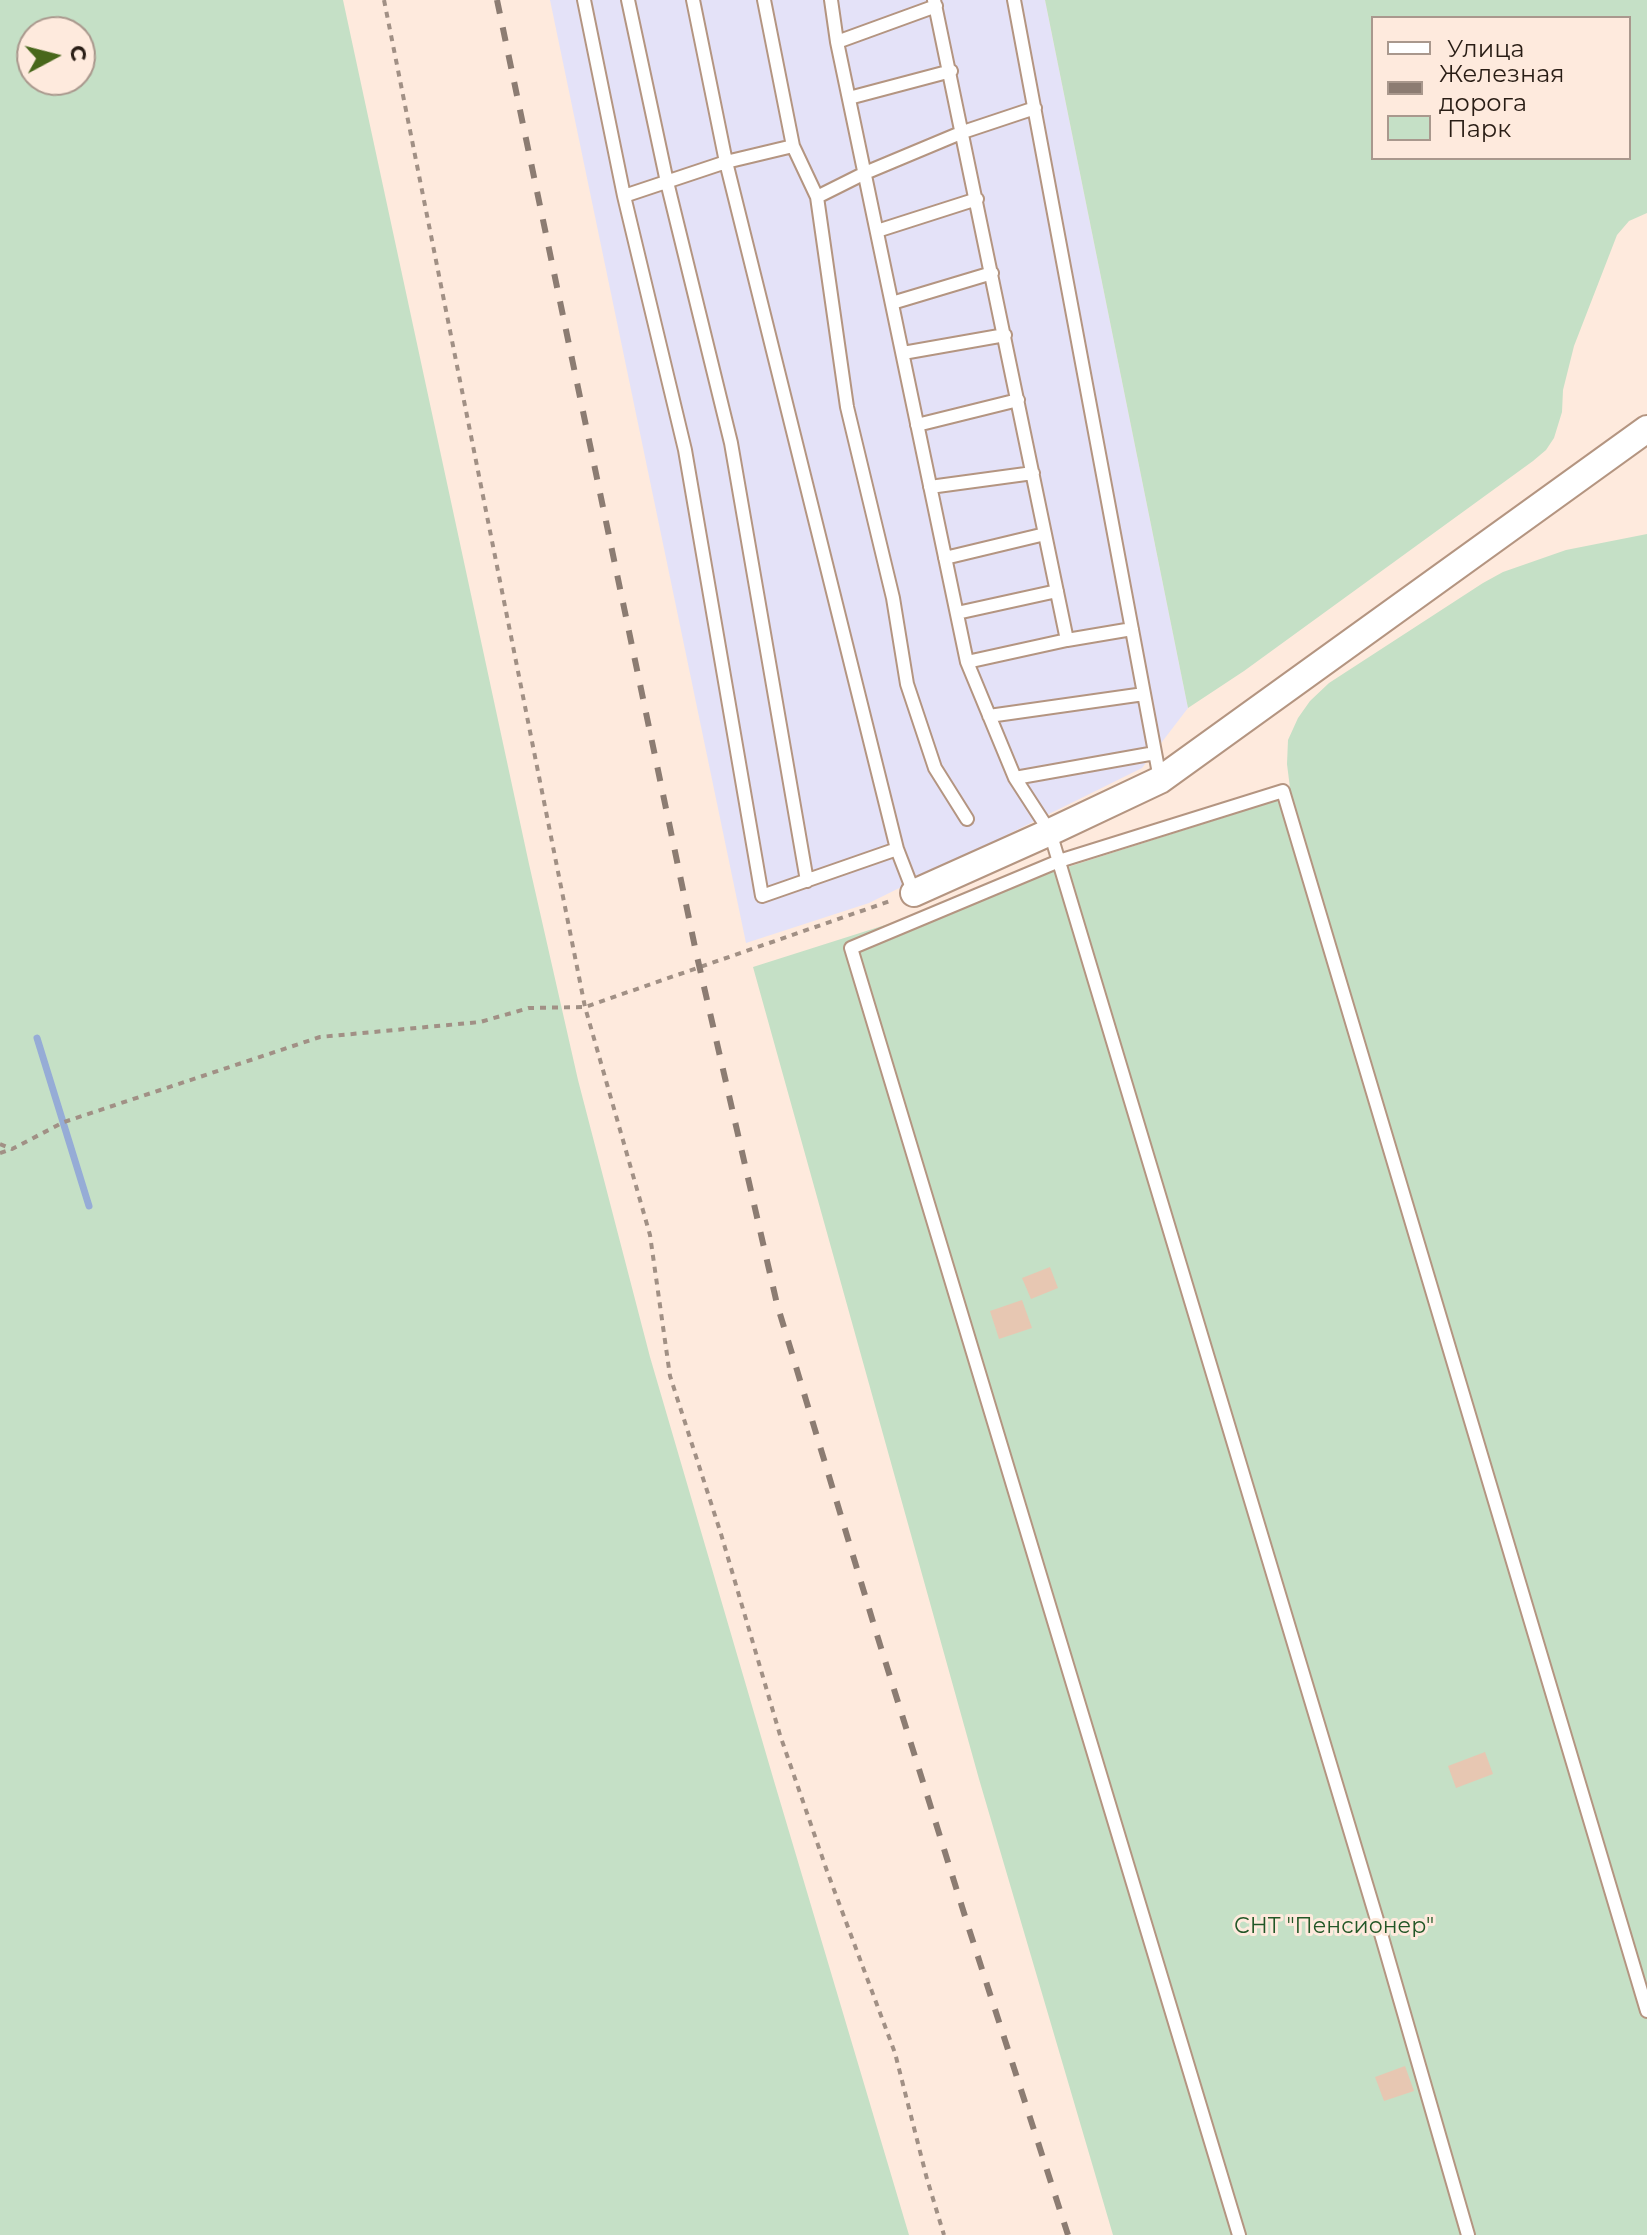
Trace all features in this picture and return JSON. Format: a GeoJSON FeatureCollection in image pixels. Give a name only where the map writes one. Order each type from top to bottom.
{"type":"FeatureCollection","features":[{"type":"Feature","properties":{"kind":"street"},"geometry":{"type":"LineString","coordinates":[[914,893],[1160,780],[1647,429]]}},
{"type":"Feature","properties":{"kind":"lane"},"geometry":{"type":"LineString","coordinates":[[584,0],[624,196],[685,450],[762,896],[897,849]]}},
{"type":"Feature","properties":{"kind":"lane"},"geometry":{"type":"LineString","coordinates":[[628,0],[667,182],[731,443],[807,881]]}},
{"type":"Feature","properties":{"kind":"lane"},"geometry":{"type":"LineString","coordinates":[[693,0],[726,162],[897,849],[914,893]]}},
{"type":"Feature","properties":{"kind":"lane"},"geometry":{"type":"LineString","coordinates":[[764,0],[793,146],[817,197],[847,407],[893,598],[907,684],[935,768],[967,819]]}},
{"type":"Feature","properties":{"kind":"lane"},"geometry":{"type":"LineString","coordinates":[[831,0],[837,42],[967,662],[1015,778],[1050,832],[1377,1920],[1468,2235]]}},
{"type":"Feature","properties":{"kind":"lane"},"geometry":{"type":"LineString","coordinates":[[1014,0],[1160,780]]}},
{"type":"Feature","properties":{"kind":"lane"},"geometry":{"type":"LineString","coordinates":[[837,42],[935,3],[1067,640]]}},
{"type":"Feature","properties":{"kind":"lane"},"geometry":{"type":"LineString","coordinates":[[849,98],[951,71]]}},
{"type":"Feature","properties":{"kind":"lane"},"geometry":{"type":"LineString","coordinates":[[817,197],[865,173],[963,132],[1035,108]]}},
{"type":"Feature","properties":{"kind":"lane"},"geometry":{"type":"LineString","coordinates":[[624,196],[726,162],[793,146]]}},
{"type":"Feature","properties":{"kind":"lane"},"geometry":{"type":"LineString","coordinates":[[877,231],[977,199]]}},
{"type":"Feature","properties":{"kind":"lane"},"geometry":{"type":"LineString","coordinates":[[892,303],[992,273]]}},
{"type":"Feature","properties":{"kind":"lane"},"geometry":{"type":"LineString","coordinates":[[903,353],[1005,335]]}},
{"type":"Feature","properties":{"kind":"lane"},"geometry":{"type":"LineString","coordinates":[[917,425],[1018,400]]}},
{"type":"Feature","properties":{"kind":"lane"},"geometry":{"type":"LineString","coordinates":[[930,487],[1033,473]]}},
{"type":"Feature","properties":{"kind":"lane"},"geometry":{"type":"LineString","coordinates":[[945,558],[1045,534]]}},
{"type":"Feature","properties":{"kind":"lane"},"geometry":{"type":"LineString","coordinates":[[957,613],[1057,591]]}},
{"type":"Feature","properties":{"kind":"lane"},"geometry":{"type":"LineString","coordinates":[[967,662],[1132,629]]}},
{"type":"Feature","properties":{"kind":"lane"},"geometry":{"type":"LineString","coordinates":[[989,716],[1144,694]]}},
{"type":"Feature","properties":{"kind":"lane"},"geometry":{"type":"LineString","coordinates":[[1015,778],[1155,753]]}},
{"type":"Feature","properties":{"kind":"lane"},"geometry":{"type":"LineString","coordinates":[[1239,2235],[851,948],[1059,861],[1283,791],[1647,2011]]}},
{"type":"Feature","properties":{"kind":"path"},"geometry":{"type":"LineString","coordinates":[[384,0],[585,1007],[650,1235],[670,1376],[721,1534],[780,1735],[895,2053],[944,2235]]}},
{"type":"Feature","properties":{"kind":"path"},"geometry":{"type":"LineString","coordinates":[[0,1153],[64,1122],[320,1037],[480,1022],[529,1008],[585,1007],[914,893]]}},
{"type":"Feature","properties":{"kind":"path"},"geometry":{"type":"LineString","coordinates":[[0,1144],[12,1149]]}},
{"type":"Feature","properties":{"kind":"shaded area"},"geometry":{"type":"Polygon","coordinates":[[[550,0],[1045,0],[1188,708],[1142,768],[869,903],[746,943],[550,0]]]}},
{"type":"Feature","properties":{"kind":"green space"},"geometry":{"type":"Polygon","coordinates":[[[0,0],[343,0],[578,1080],[650,1357],[909,2235],[0,2235],[0,0]]]}},
{"type":"Feature","properties":{"kind":"green space"},"geometry":{"type":"Polygon","coordinates":[[[1045,0],[1647,0],[1647,213],[1629,221],[1617,235],[1574,346],[1554,438],[1533,461],[1244,671],[1188,708],[1045,0]]]}},
{"type":"Feature","properties":{"kind":"green space","name":"СНТ \"Пенсионер\""},"geometry":{"type":"Polygon","coordinates":[[[1647,534],[1647,2235],[1113,2235],[979,1779],[753,967],[1291,796],[1288,740],[1310,701],[1329,683],[1503,572],[1566,550],[1647,534]]]}},
{"type":"Feature","properties":{"kind":"building"},"geometry":{"type":"Polygon","coordinates":[[[1050,1267],[1058,1288],[1031,1299],[1022,1278],[1050,1267]]]}},
{"type":"Feature","properties":{"kind":"building"},"geometry":{"type":"Polygon","coordinates":[[[1022,1300],[1032,1328],[999,1339],[990,1311],[1022,1300]]]}},
{"type":"Feature","properties":{"kind":"building"},"geometry":{"type":"Polygon","coordinates":[[[1485,1752],[1493,1774],[1456,1788],[1448,1766],[1485,1752]]]}},
{"type":"Feature","properties":{"kind":"building"},"geometry":{"type":"Polygon","coordinates":[[[1405,2066],[1414,2091],[1384,2101],[1375,2077],[1405,2066]]]}},
{"type":"Feature","properties":{"kind":"waterway"},"geometry":{"type":"LineString","coordinates":[[37,1038],[89,1206]]}},
{"type":"Feature","properties":{"kind":"railway"},"geometry":{"type":"LineString","coordinates":[[497,0],[696,952],[777,1304],[877,1635],[1068,2235]]}}]}
